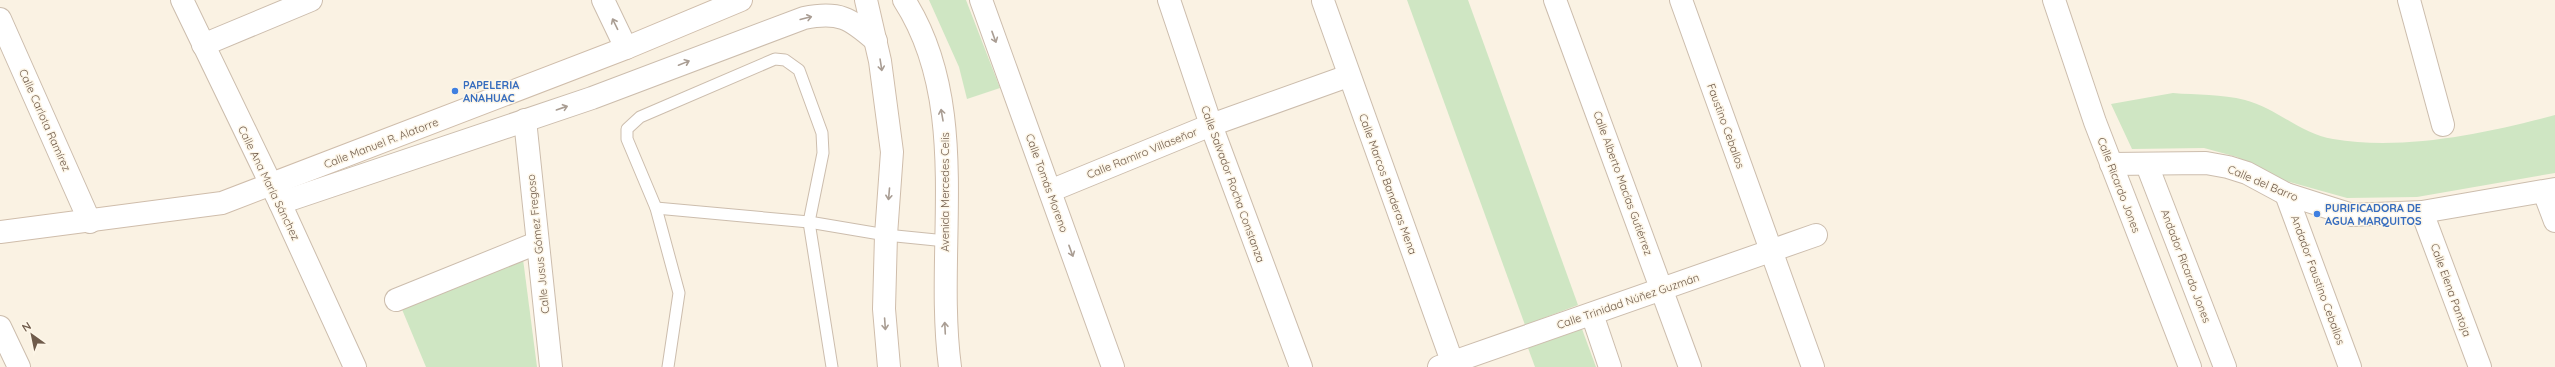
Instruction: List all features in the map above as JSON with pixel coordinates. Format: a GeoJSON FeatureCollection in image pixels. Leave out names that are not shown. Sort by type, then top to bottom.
{"type":"FeatureCollection","features":[{"type":"Feature","properties":{"kind":"street","name":"Calle Ana María Sánchez"},"geometry":{"type":"LineString","coordinates":[[182,0],[275,194],[355,367]]}},
{"type":"Feature","properties":{"kind":"street"},"geometry":{"type":"LineString","coordinates":[[203,45],[311,0]]}},
{"type":"Feature","properties":{"kind":"street"},"geometry":{"type":"LineString","coordinates":[[603,0],[626,48]]}},
{"type":"Feature","properties":{"kind":"street","name":"Calle Manuel R. Alatorre"},"geometry":{"type":"LineString","coordinates":[[2,234],[222,203],[275,194],[741,0]]}},
{"type":"Feature","properties":{"kind":"street"},"geometry":{"type":"LineString","coordinates":[[866,0],[876,41],[892,152],[886,235],[884,309],[889,367]]}},
{"type":"Feature","properties":{"kind":"street","name":"Avenida Mercedes Celis"},"geometry":{"type":"LineString","coordinates":[[904,0],[914,15],[931,54],[946,136],[945,314],[950,367]]}},
{"type":"Feature","properties":{"kind":"street","name":"Calle Tomás Moreno"},"geometry":{"type":"LineString","coordinates":[[981,0],[1113,367]]}},
{"type":"Feature","properties":{"kind":"street","name":"Calle Salvador Rocha Constanza"},"geometry":{"type":"LineString","coordinates":[[1169,0],[1211,125],[1301,367]]}},
{"type":"Feature","properties":{"kind":"street","name":"Calle Alberto Macías Gutiérrez"},"geometry":{"type":"LineString","coordinates":[[1555,0],[1690,367]]}},
{"type":"Feature","properties":{"kind":"street","name":"Faustino Ceballos"},"geometry":{"type":"LineString","coordinates":[[1680,0],[1813,367]]}},
{"type":"Feature","properties":{"kind":"street","name":"Calle Ricardo Jones"},"geometry":{"type":"LineString","coordinates":[[2054,0],[2111,164],[2190,367]]}},
{"type":"Feature","properties":{"kind":"street"},"geometry":{"type":"LineString","coordinates":[[2409,0],[2443,125]]}},
{"type":"Feature","properties":{"kind":"street","name":"Calle Marcos Banderas Mena"},"geometry":{"type":"LineString","coordinates":[[1323,1],[1449,366]]}},
{"type":"Feature","properties":{"kind":"street"},"geometry":{"type":"LineString","coordinates":[[275,194],[525,120],[661,72],[804,18],[821,14],[840,15],[854,22],[876,41]]}},
{"type":"Feature","properties":{"kind":"street","name":"Calle Carlota Ramírez"},"geometry":{"type":"LineString","coordinates":[[0,19],[90,222]]}},
{"type":"Feature","properties":{"kind":"street","name":"Calle Ramiro Villaseñor"},"geometry":{"type":"LineString","coordinates":[[1050,191],[1211,125],[1348,76]]}},
{"type":"Feature","properties":{"kind":"street","name":"Calle Jusus Gómez Fregoso"},"geometry":{"type":"LineString","coordinates":[[525,120],[551,367]]}},
{"type":"Feature","properties":{"kind":"street","name":"Calle del Barro"},"geometry":{"type":"LineString","coordinates":[[2111,164],[2147,165],[2206,163],[2228,167],[2247,173],[2286,194],[2352,215],[2422,212],[2549,190]]}},
{"type":"Feature","properties":{"kind":"street","name":"Andador Ricardo Jones"},"geometry":{"type":"LineString","coordinates":[[2147,165],[2225,367]]}},
{"type":"Feature","properties":{"kind":"street"},"geometry":{"type":"LineString","coordinates":[[2549,190],[2555,221]]}},
{"type":"Feature","properties":{"kind":"street","name":"Andador Faustino Ceballos"},"geometry":{"type":"LineString","coordinates":[[2286,194],[2350,367]]}},
{"type":"Feature","properties":{"kind":"street","name":"Calle Elena Pantoja"},"geometry":{"type":"LineString","coordinates":[[2422,212],[2480,367]]}},
{"type":"Feature","properties":{"kind":"street","name":"Calle Trinidad Núñez Guzmán"},"geometry":{"type":"LineString","coordinates":[[1449,366],[1816,235]]}},
{"type":"Feature","properties":{"kind":"street"},"geometry":{"type":"LineString","coordinates":[[396,300],[537,243]]}},
{"type":"Feature","properties":{"kind":"street"},"geometry":{"type":"LineString","coordinates":[[1592,314],[1610,367]]}},
{"type":"Feature","properties":{"kind":"street"},"geometry":{"type":"LineString","coordinates":[[0,326],[19,367]]}},
{"type":"Feature","properties":{"kind":"lane"},"geometry":{"type":"LineString","coordinates":[[668,367],[679,293],[656,208],[627,139],[628,129],[632,122],[763,63],[775,60],[785,60],[800,70],[822,134],[823,154],[809,222],[832,367]]}},
{"type":"Feature","properties":{"kind":"lane"},"geometry":{"type":"LineString","coordinates":[[656,208],[809,222],[886,235],[946,241]]}},
{"type":"Feature","properties":{"kind":"green space"},"geometry":{"type":"Polygon","coordinates":[[[929,0],[966,0],[1000,88],[967,99],[959,67],[929,0]]]}},
{"type":"Feature","properties":{"kind":"green space"},"geometry":{"type":"Polygon","coordinates":[[[1407,0],[1468,0],[1578,305],[1525,325],[1407,0]]]}},
{"type":"Feature","properties":{"kind":"green space"},"geometry":{"type":"Polygon","coordinates":[[[2173,93],[2218,96],[2245,100],[2267,109],[2310,132],[2333,139],[2360,142],[2388,143],[2417,141],[2474,134],[2555,115],[2555,173],[2417,197],[2347,198],[2282,180],[2237,157],[2204,148],[2132,149],[2111,104],[2173,93]]]}},
{"type":"Feature","properties":{"kind":"green space"},"geometry":{"type":"Polygon","coordinates":[[[523,259],[537,367],[426,367],[401,307],[523,259]]]}},
{"type":"Feature","properties":{"kind":"green space"},"geometry":{"type":"Polygon","coordinates":[[[1582,329],[1596,367],[1535,367],[1528,348],[1582,329]]]}},
{"type":"Feature","properties":{"kind":"place","name":"PAPELERIA ANAHUAC"},"geometry":{"type":"Point","coordinates":[455,91]}},
{"type":"Feature","properties":{"kind":"place","name":"PURIFICADORA DE AGUA MARQUITOS"},"geometry":{"type":"Point","coordinates":[2317,214]}}]}
